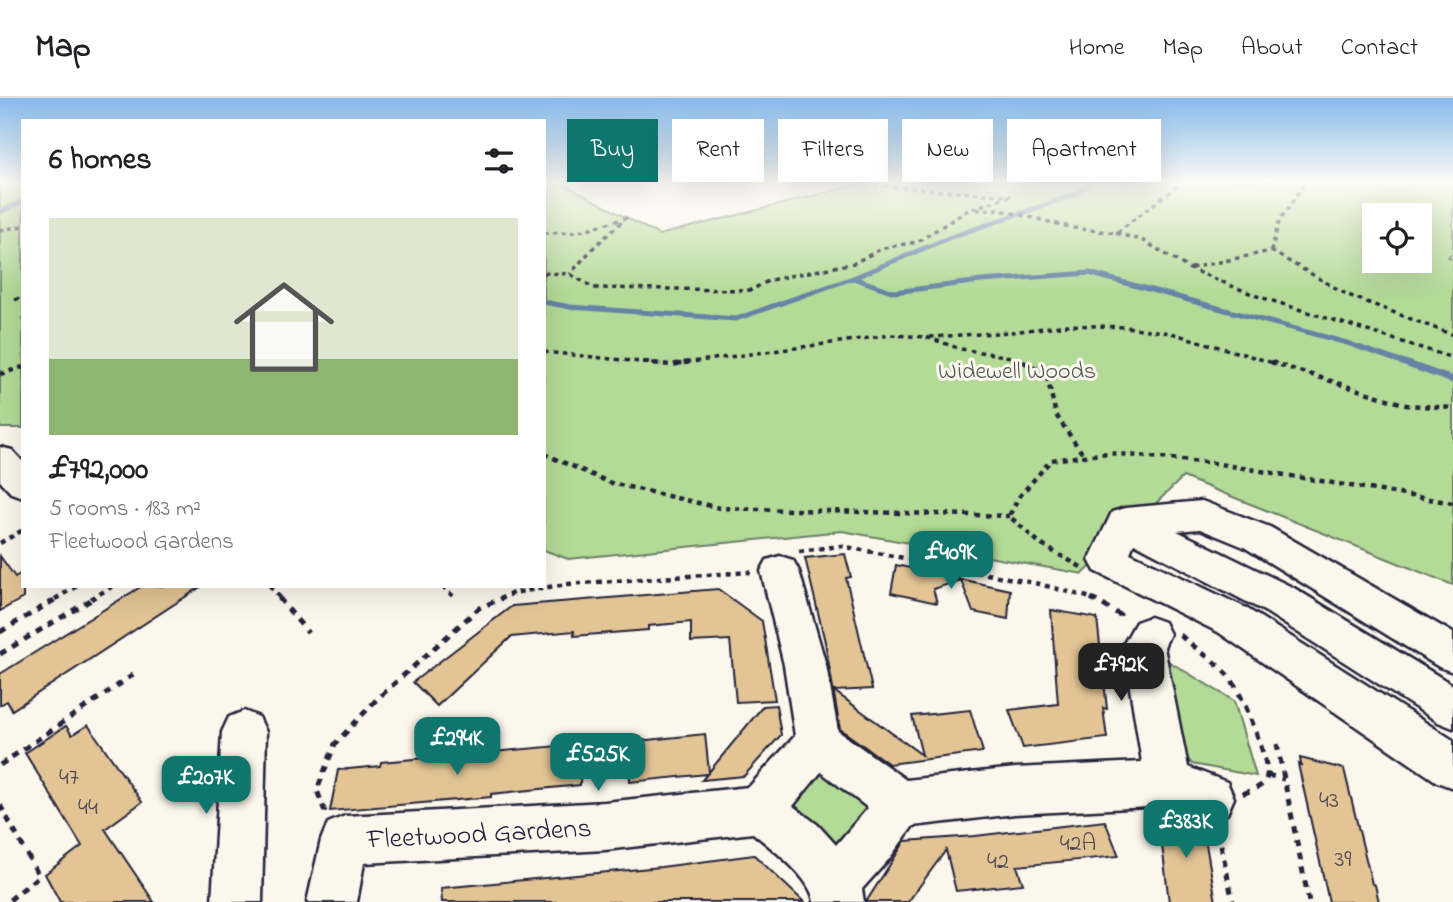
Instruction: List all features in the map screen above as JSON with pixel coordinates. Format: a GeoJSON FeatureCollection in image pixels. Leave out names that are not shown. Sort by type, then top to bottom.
{"type":"FeatureCollection","features":[{"type":"Feature","properties":{"kind":"street"},"geometry":{"type":"LineString","coordinates":[[0,459],[21,482]]}},
{"type":"Feature","properties":{"kind":"street"},"geometry":{"type":"LineString","coordinates":[[1125,522],[1202,515],[1266,542],[1453,654]]}},
{"type":"Feature","properties":{"kind":"street"},"geometry":{"type":"LineString","coordinates":[[1125,522],[1280,600],[1453,708]]}},
{"type":"Feature","properties":{"kind":"street"},"geometry":{"type":"LineString","coordinates":[[1125,522],[1108,560],[1232,620],[1452,763]]}},
{"type":"Feature","properties":{"kind":"street"},"geometry":{"type":"LineString","coordinates":[[1216,612],[1237,578],[1266,542]]}},
{"type":"Feature","properties":{"kind":"street"},"geometry":{"type":"LineString","coordinates":[[780,571],[805,665],[818,743],[900,804],[1015,791],[1168,783],[1211,798]]}},
{"type":"Feature","properties":{"kind":"street"},"geometry":{"type":"LineString","coordinates":[[1146,640],[1168,783]]}},
{"type":"Feature","properties":{"kind":"street"},"geometry":{"type":"LineString","coordinates":[[237,902],[244,732]]}},
{"type":"Feature","properties":{"kind":"street"},"geometry":{"type":"LineString","coordinates":[[818,743],[760,809],[801,842],[838,892],[900,804]]}},
{"type":"Feature","properties":{"kind":"street","name":"Fleetwood Gardens"},"geometry":{"type":"LineString","coordinates":[[332,902],[345,840],[606,825],[760,809]]}},
{"type":"Feature","properties":{"kind":"path"},"geometry":{"type":"LineString","coordinates":[[546,233],[576,232],[624,219]]}},
{"type":"Feature","properties":{"kind":"path"},"geometry":{"type":"LineString","coordinates":[[570,274],[593,248],[625,219]]}},
{"type":"Feature","properties":{"kind":"path"},"geometry":{"type":"LineString","coordinates":[[546,273],[570,274],[594,288],[751,290],[770,281],[854,263],[883,248],[917,242],[954,219]]}},
{"type":"Feature","properties":{"kind":"path"},"geometry":{"type":"LineString","coordinates":[[1030,219],[1116,233],[1144,241],[1190,269],[1256,296],[1453,358]]}},
{"type":"Feature","properties":{"kind":"path"},"geometry":{"type":"LineString","coordinates":[[1116,233],[1135,219]]}},
{"type":"Feature","properties":{"kind":"path"},"geometry":{"type":"LineString","coordinates":[[1271,251],[1281,219]]}},
{"type":"Feature","properties":{"kind":"path"},"geometry":{"type":"LineString","coordinates":[[1,229],[21,226]]}},
{"type":"Feature","properties":{"kind":"path"},"geometry":{"type":"LineString","coordinates":[[1190,269],[1271,251],[1348,295],[1453,335]]}},
{"type":"Feature","properties":{"kind":"path"},"geometry":{"type":"LineString","coordinates":[[15,300],[21,297]]}},
{"type":"Feature","properties":{"kind":"path"},"geometry":{"type":"LineString","coordinates":[[546,352],[670,365],[891,335],[926,337],[1013,332],[1067,325],[1126,327],[1171,333],[1332,380],[1406,405],[1453,408]]}},
{"type":"Feature","properties":{"kind":"path"},"geometry":{"type":"LineString","coordinates":[[926,337],[961,349],[1011,357],[1046,372],[1056,415],[1084,456]]}},
{"type":"Feature","properties":{"kind":"path"},"geometry":{"type":"LineString","coordinates":[[0,374],[21,368]]}},
{"type":"Feature","properties":{"kind":"path"},"geometry":{"type":"LineString","coordinates":[[546,455],[611,483],[720,508],[1009,516]]}},
{"type":"Feature","properties":{"kind":"path"},"geometry":{"type":"LineString","coordinates":[[0,543],[21,531]]}},
{"type":"Feature","properties":{"kind":"path"},"geometry":{"type":"LineString","coordinates":[[546,588],[713,573],[780,571],[798,551],[841,546],[1039,584],[1093,598],[1120,615],[1128,638],[1146,640]]}},
{"type":"Feature","properties":{"kind":"path"},"geometry":{"type":"LineString","coordinates":[[0,632],[75,588]]}},
{"type":"Feature","properties":{"kind":"path"},"geometry":{"type":"LineString","coordinates":[[0,654],[110,588]]}},
{"type":"Feature","properties":{"kind":"path"},"geometry":{"type":"LineString","coordinates":[[272,588],[308,633]]}},
{"type":"Feature","properties":{"kind":"path"},"geometry":{"type":"LineString","coordinates":[[444,588],[455,598]]}},
{"type":"Feature","properties":{"kind":"path"},"geometry":{"type":"LineString","coordinates":[[345,840],[332,832],[317,790],[335,744],[377,699],[479,608],[513,593],[543,588]]}},
{"type":"Feature","properties":{"kind":"path"},"geometry":{"type":"LineString","coordinates":[[0,765],[136,673]]}},
{"type":"Feature","properties":{"kind":"path"},"geometry":{"type":"LineString","coordinates":[[1233,902],[1211,798],[1249,793],[1262,785],[1267,775],[1259,741],[1238,689]]}},
{"type":"Feature","properties":{"kind":"path"},"geometry":{"type":"LineString","coordinates":[[1277,744],[1309,902]]}},
{"type":"Feature","properties":{"kind":"path"},"geometry":{"type":"LineString","coordinates":[[1267,775],[1284,779]]}},
{"type":"Feature","properties":{"kind":"path"},"geometry":{"type":"LineString","coordinates":[[0,805],[38,876],[6,902]]}},
{"type":"Feature","properties":{"kind":"green space"},"geometry":{"type":"Polygon","coordinates":[[[0,219],[21,219],[21,428],[0,428],[0,219]]]}},
{"type":"Feature","properties":{"kind":"green space","name":"Widewell Woods"},"geometry":{"type":"Polygon","coordinates":[[[546,219],[628,219],[659,235],[724,219],[1362,219],[1362,273],[1432,273],[1432,219],[1453,219],[1453,253],[1448,257],[1453,260],[1453,585],[1183,477],[1083,574],[842,531],[568,559],[546,551],[546,219]]]}},
{"type":"Feature","properties":{"kind":"green space"},"geometry":{"type":"Polygon","coordinates":[[[1168,661],[1234,701],[1256,776],[1192,764],[1182,751],[1168,661]]]}},
{"type":"Feature","properties":{"kind":"green space"},"geometry":{"type":"Polygon","coordinates":[[[815,761],[878,806],[846,855],[782,807],[815,761]]]}},
{"type":"Feature","properties":{"kind":"building"},"geometry":{"type":"Polygon","coordinates":[[[845,554],[851,577],[846,578],[872,689],[834,691],[922,755],[912,716],[970,710],[983,752],[889,764],[840,729],[825,642],[805,558],[845,554]]]}},
{"type":"Feature","properties":{"kind":"building"},"geometry":{"type":"Polygon","coordinates":[[[0,556],[15,577],[21,573],[23,598],[0,611],[0,556]]]}},
{"type":"Feature","properties":{"kind":"building"},"geometry":{"type":"Polygon","coordinates":[[[896,565],[1010,590],[1008,619],[973,612],[961,580],[933,589],[937,603],[891,593],[896,565]]]}},
{"type":"Feature","properties":{"kind":"building"},"geometry":{"type":"Polygon","coordinates":[[[139,588],[199,588],[12,710],[7,701],[0,705],[0,674],[139,588]]]}},
{"type":"Feature","properties":{"kind":"building"},"geometry":{"type":"Polygon","coordinates":[[[718,589],[762,621],[775,700],[736,702],[730,640],[691,642],[691,622],[648,626],[648,630],[574,636],[574,631],[511,637],[437,706],[413,682],[512,606],[718,589]]]}},
{"type":"Feature","properties":{"kind":"building"},"geometry":{"type":"Polygon","coordinates":[[[1051,610],[1097,618],[1107,709],[1103,708],[1107,738],[1023,748],[1009,710],[1058,704],[1051,610]]]}},
{"type":"Feature","properties":{"kind":"building"},"geometry":{"type":"Polygon","coordinates":[[[776,705],[781,735],[744,776],[702,780],[707,774],[630,782],[629,742],[705,734],[709,772],[763,706],[776,705]]]}},
{"type":"Feature","properties":{"kind":"building"},"geometry":{"type":"Polygon","coordinates":[[[88,725],[142,802],[105,829],[154,902],[60,902],[45,874],[82,846],[25,753],[66,726],[72,735],[88,725]]]}},
{"type":"Feature","properties":{"kind":"building"},"geometry":{"type":"Polygon","coordinates":[[[581,744],[580,785],[491,794],[491,797],[330,811],[338,770],[380,766],[381,762],[581,744]]]}},
{"type":"Feature","properties":{"kind":"building"},"geometry":{"type":"Polygon","coordinates":[[[1300,758],[1344,769],[1372,884],[1375,885],[1379,902],[1329,902],[1298,764],[1301,765],[1300,758]]]}},
{"type":"Feature","properties":{"kind":"building"},"geometry":{"type":"Polygon","coordinates":[[[1158,812],[1202,821],[1216,902],[1169,902],[1158,812]]]}},
{"type":"Feature","properties":{"kind":"building"},"geometry":{"type":"Polygon","coordinates":[[[1105,821],[1119,856],[1017,866],[1023,884],[956,891],[946,850],[908,902],[866,902],[905,841],[1105,821]]]}},
{"type":"Feature","properties":{"kind":"building"},"geometry":{"type":"Polygon","coordinates":[[[754,855],[804,902],[442,902],[441,888],[661,867],[754,855]]]}},
{"type":"Feature","properties":{"kind":"waterway"},"geometry":{"type":"LineString","coordinates":[[853,278],[951,237],[1005,219]]}},
{"type":"Feature","properties":{"kind":"waterway"},"geometry":{"type":"LineString","coordinates":[[853,278],[894,292],[981,281],[1089,273],[1347,343],[1407,364]]}},
{"type":"Feature","properties":{"kind":"waterway"},"geometry":{"type":"LineString","coordinates":[[546,302],[570,307],[736,319],[853,278]]}},
{"type":"Feature","properties":{"kind":"waterway"},"geometry":{"type":"LineString","coordinates":[[1402,362],[1453,380]]}}]}
